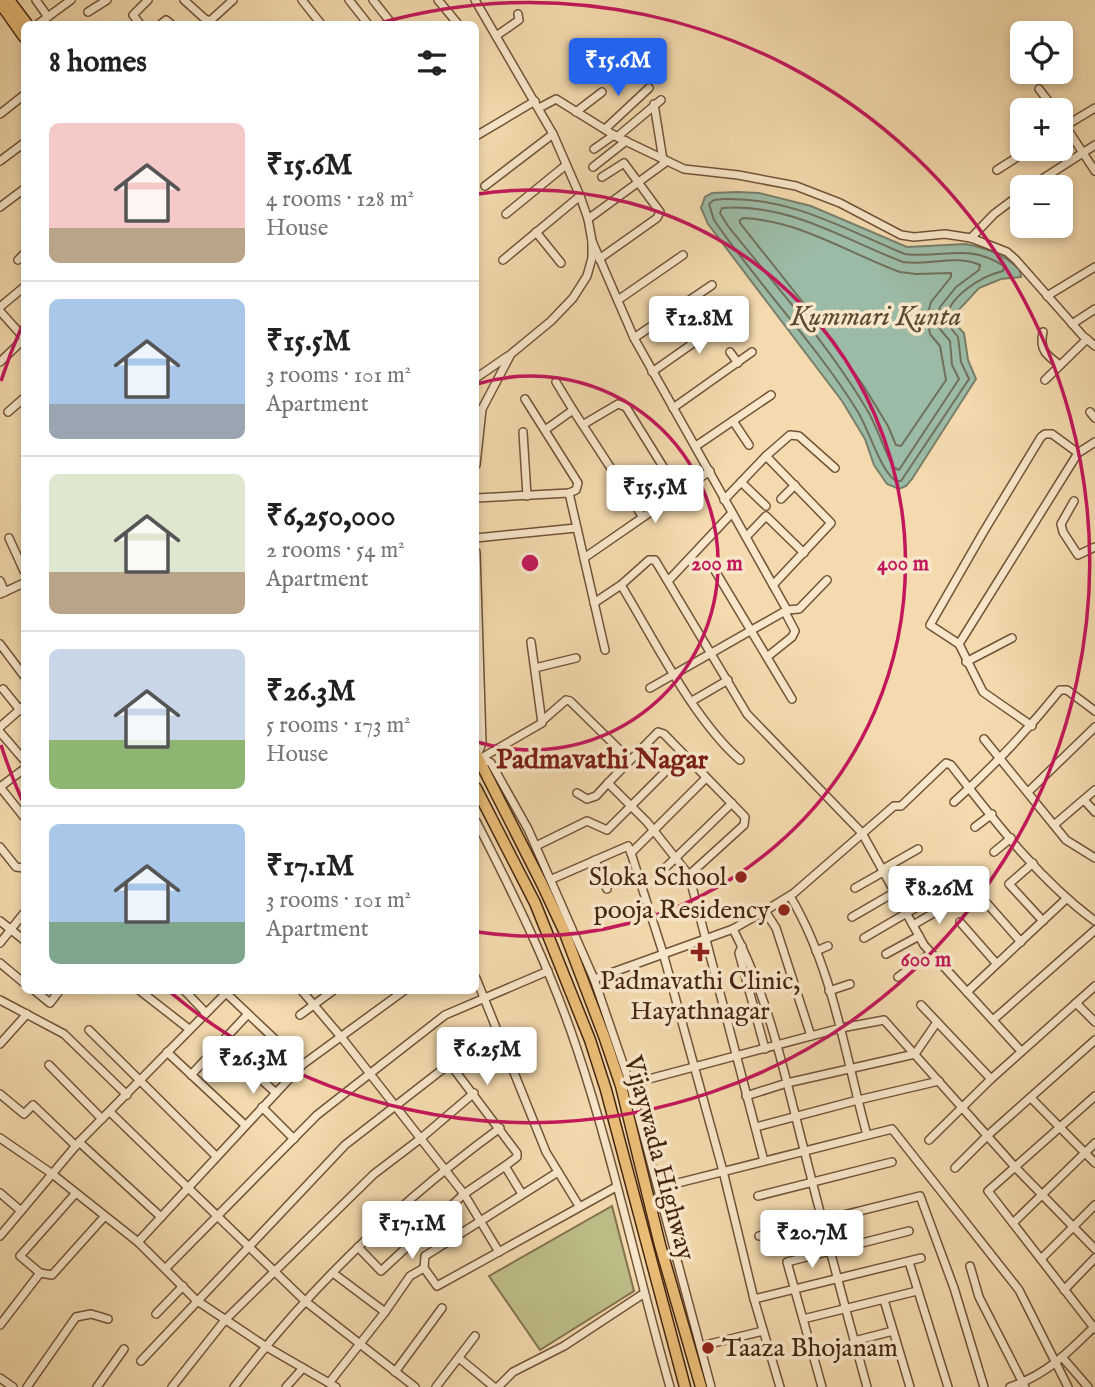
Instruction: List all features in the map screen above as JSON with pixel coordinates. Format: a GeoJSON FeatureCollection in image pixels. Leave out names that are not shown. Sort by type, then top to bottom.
{"type":"FeatureCollection","features":[{"type":"Feature","properties":{"kind":"highway"},"geometry":{"type":"LineString","coordinates":[[9,0],[25,21]]}},
{"type":"Feature","properties":{"kind":"highway"},"geometry":{"type":"LineString","coordinates":[[0,3],[21,33]]}},
{"type":"Feature","properties":{"kind":"highway","name":"Vijaywada Highway"},"geometry":{"type":"LineString","coordinates":[[479,756],[528,852],[564,931],[604,1036],[621,1086],[660,1245],[701,1387]]}},
{"type":"Feature","properties":{"kind":"highway","name":"Vijaywada Highway"},"geometry":{"type":"LineString","coordinates":[[479,794],[526,883],[590,1040],[685,1387]]}},
{"type":"Feature","properties":{"kind":"highway"},"geometry":{"type":"LineString","coordinates":[[617,1132],[631,1129]]}},
{"type":"Feature","properties":{"kind":"street"},"geometry":{"type":"LineString","coordinates":[[36,0],[48,17]]}},
{"type":"Feature","properties":{"kind":"street"},"geometry":{"type":"LineString","coordinates":[[42,21],[71,0]]}},
{"type":"Feature","properties":{"kind":"street"},"geometry":{"type":"LineString","coordinates":[[89,0],[91,10],[107,0]]}},
{"type":"Feature","properties":{"kind":"street"},"geometry":{"type":"LineString","coordinates":[[137,21],[133,15],[148,0]]}},
{"type":"Feature","properties":{"kind":"street"},"geometry":{"type":"LineString","coordinates":[[184,0],[212,21]]}},
{"type":"Feature","properties":{"kind":"street"},"geometry":{"type":"LineString","coordinates":[[217,21],[233,0]]}},
{"type":"Feature","properties":{"kind":"street"},"geometry":{"type":"LineString","coordinates":[[302,0],[319,21]]}},
{"type":"Feature","properties":{"kind":"street"},"geometry":{"type":"LineString","coordinates":[[349,0],[366,21]]}},
{"type":"Feature","properties":{"kind":"street"},"geometry":{"type":"LineString","coordinates":[[373,0],[390,21]]}},
{"type":"Feature","properties":{"kind":"street"},"geometry":{"type":"LineString","coordinates":[[438,0],[455,21]]}},
{"type":"Feature","properties":{"kind":"street"},"geometry":{"type":"LineString","coordinates":[[475,0],[554,134],[580,196],[598,259],[634,338],[773,585],[795,631],[792,637],[767,657]]}},
{"type":"Feature","properties":{"kind":"street"},"geometry":{"type":"LineString","coordinates":[[496,36],[519,20],[518,14]]}},
{"type":"Feature","properties":{"kind":"street"},"geometry":{"type":"LineString","coordinates":[[479,22],[484,19]]}},
{"type":"Feature","properties":{"kind":"street"},"geometry":{"type":"LineString","coordinates":[[605,130],[649,88]]}},
{"type":"Feature","properties":{"kind":"street"},"geometry":{"type":"LineString","coordinates":[[1040,89],[1046,98]]}},
{"type":"Feature","properties":{"kind":"street"},"geometry":{"type":"LineString","coordinates":[[576,112],[602,92]]}},
{"type":"Feature","properties":{"kind":"street"},"geometry":{"type":"LineString","coordinates":[[0,114],[21,97]]}},
{"type":"Feature","properties":{"kind":"street"},"geometry":{"type":"LineString","coordinates":[[479,134],[537,105],[556,99],[616,136],[665,161],[694,171],[738,175],[796,186],[840,203],[901,235],[914,237],[945,234],[971,238],[1007,252],[1095,346]]}},
{"type":"Feature","properties":{"kind":"street"},"geometry":{"type":"LineString","coordinates":[[594,149],[616,136],[658,102],[665,161]]}},
{"type":"Feature","properties":{"kind":"street"},"geometry":{"type":"LineString","coordinates":[[1073,119],[1095,108]]}},
{"type":"Feature","properties":{"kind":"street"},"geometry":{"type":"LineString","coordinates":[[485,186],[554,134]]}},
{"type":"Feature","properties":{"kind":"street"},"geometry":{"type":"LineString","coordinates":[[1073,139],[1095,171]]}},
{"type":"Feature","properties":{"kind":"street"},"geometry":{"type":"LineString","coordinates":[[593,167],[626,141]]}},
{"type":"Feature","properties":{"kind":"street"},"geometry":{"type":"LineString","coordinates":[[0,160],[21,145]]}},
{"type":"Feature","properties":{"kind":"street"},"geometry":{"type":"LineString","coordinates":[[1049,175],[1095,145]]}},
{"type":"Feature","properties":{"kind":"street"},"geometry":{"type":"LineString","coordinates":[[588,219],[665,161]]}},
{"type":"Feature","properties":{"kind":"street"},"geometry":{"type":"LineString","coordinates":[[997,170],[1011,161]]}},
{"type":"Feature","properties":{"kind":"street"},"geometry":{"type":"LineString","coordinates":[[598,259],[660,216],[659,209],[623,163],[602,177]]}},
{"type":"Feature","properties":{"kind":"street"},"geometry":{"type":"LineString","coordinates":[[506,214],[566,165]]}},
{"type":"Feature","properties":{"kind":"street"},"geometry":{"type":"LineString","coordinates":[[0,195],[3,205],[21,191]]}},
{"type":"Feature","properties":{"kind":"street"},"geometry":{"type":"LineString","coordinates":[[503,260],[580,196]]}},
{"type":"Feature","properties":{"kind":"street"},"geometry":{"type":"LineString","coordinates":[[971,238],[1010,202]]}},
{"type":"Feature","properties":{"kind":"street"},"geometry":{"type":"LineString","coordinates":[[536,232],[561,263]]}},
{"type":"Feature","properties":{"kind":"street"},"geometry":{"type":"LineString","coordinates":[[479,377],[536,335],[573,298],[587,276],[592,258],[592,241]]}},
{"type":"Feature","properties":{"kind":"street"},"geometry":{"type":"LineString","coordinates":[[618,300],[683,255]]}},
{"type":"Feature","properties":{"kind":"street"},"geometry":{"type":"LineString","coordinates":[[1047,296],[1095,267]]}},
{"type":"Feature","properties":{"kind":"street"},"geometry":{"type":"LineString","coordinates":[[634,338],[712,285]]}},
{"type":"Feature","properties":{"kind":"street"},"geometry":{"type":"LineString","coordinates":[[21,290],[0,309],[21,335]]}},
{"type":"Feature","properties":{"kind":"street"},"geometry":{"type":"LineString","coordinates":[[1073,324],[1095,309]]}},
{"type":"Feature","properties":{"kind":"street"},"geometry":{"type":"LineString","coordinates":[[652,372],[729,318]]}},
{"type":"Feature","properties":{"kind":"street"},"geometry":{"type":"LineString","coordinates":[[1043,332],[1043,352],[1060,365]]}},
{"type":"Feature","properties":{"kind":"street"},"geometry":{"type":"LineString","coordinates":[[1045,380],[1087,339]]}},
{"type":"Feature","properties":{"kind":"street"},"geometry":{"type":"LineString","coordinates":[[0,362],[21,342]]}},
{"type":"Feature","properties":{"kind":"street"},"geometry":{"type":"LineString","coordinates":[[730,352],[738,363]]}},
{"type":"Feature","properties":{"kind":"street"},"geometry":{"type":"LineString","coordinates":[[673,408],[752,352]]}},
{"type":"Feature","properties":{"kind":"street"},"geometry":{"type":"LineString","coordinates":[[479,428],[482,409],[511,354]]}},
{"type":"Feature","properties":{"kind":"street"},"geometry":{"type":"LineString","coordinates":[[556,382],[642,516]]}},
{"type":"Feature","properties":{"kind":"street"},"geometry":{"type":"LineString","coordinates":[[696,446],[771,395]]}},
{"type":"Feature","properties":{"kind":"street"},"geometry":{"type":"LineString","coordinates":[[479,498],[569,493],[576,490],[578,483],[526,399]]}},
{"type":"Feature","properties":{"kind":"street"},"geometry":{"type":"LineString","coordinates":[[8,412],[21,401]]}},
{"type":"Feature","properties":{"kind":"street"},"geometry":{"type":"LineString","coordinates":[[584,424],[618,404],[626,407],[680,494]]}},
{"type":"Feature","properties":{"kind":"street"},"geometry":{"type":"LineString","coordinates":[[545,430],[573,410]]}},
{"type":"Feature","properties":{"kind":"street"},"geometry":{"type":"LineString","coordinates":[[733,421],[749,445]]}},
{"type":"Feature","properties":{"kind":"street"},"geometry":{"type":"LineString","coordinates":[[523,432],[527,496]]}},
{"type":"Feature","properties":{"kind":"street"},"geometry":{"type":"LineString","coordinates":[[1032,726],[990,699],[966,663],[959,644],[930,625],[1041,437],[1052,433],[1078,453]]}},
{"type":"Feature","properties":{"kind":"street"},"geometry":{"type":"LineString","coordinates":[[724,500],[766,456],[790,436],[799,436],[835,468]]}},
{"type":"Feature","properties":{"kind":"street"},"geometry":{"type":"LineString","coordinates":[[959,644],[1078,453],[1095,442]]}},
{"type":"Feature","properties":{"kind":"street"},"geometry":{"type":"LineString","coordinates":[[766,456],[831,521],[773,585]]}},
{"type":"Feature","properties":{"kind":"street"},"geometry":{"type":"LineString","coordinates":[[584,558],[710,471]]}},
{"type":"Feature","properties":{"kind":"street"},"geometry":{"type":"LineString","coordinates":[[741,482],[766,506]]}},
{"type":"Feature","properties":{"kind":"street"},"geometry":{"type":"LineString","coordinates":[[781,499],[795,485]]}},
{"type":"Feature","properties":{"kind":"street"},"geometry":{"type":"LineString","coordinates":[[569,493],[605,650]]}},
{"type":"Feature","properties":{"kind":"street"},"geometry":{"type":"LineString","coordinates":[[1074,501],[1061,524],[1063,532],[1078,555],[1095,547]]}},
{"type":"Feature","properties":{"kind":"street"},"geometry":{"type":"LineString","coordinates":[[669,580],[732,513]]}},
{"type":"Feature","properties":{"kind":"street"},"geometry":{"type":"LineString","coordinates":[[746,537],[766,516],[804,552]]}},
{"type":"Feature","properties":{"kind":"street"},"geometry":{"type":"LineString","coordinates":[[479,538],[576,528]]}},
{"type":"Feature","properties":{"kind":"street"},"geometry":{"type":"LineString","coordinates":[[9,538],[21,564]]}},
{"type":"Feature","properties":{"kind":"street"},"geometry":{"type":"LineString","coordinates":[[594,603],[653,559],[669,580],[747,714],[862,833],[931,953],[1021,1051]]}},
{"type":"Feature","properties":{"kind":"street"},"geometry":{"type":"LineString","coordinates":[[711,564],[792,699]]}},
{"type":"Feature","properties":{"kind":"street"},"geometry":{"type":"LineString","coordinates":[[650,688],[786,611],[799,609],[827,580]]}},
{"type":"Feature","properties":{"kind":"street"},"geometry":{"type":"LineString","coordinates":[[0,581],[2,593],[21,584]]}},
{"type":"Feature","properties":{"kind":"street"},"geometry":{"type":"LineString","coordinates":[[621,585],[692,701],[721,741],[740,760]]}},
{"type":"Feature","properties":{"kind":"street"},"geometry":{"type":"LineString","coordinates":[[966,663],[1012,638]]}},
{"type":"Feature","properties":{"kind":"street"},"geometry":{"type":"LineString","coordinates":[[531,642],[542,721]]}},
{"type":"Feature","properties":{"kind":"street"},"geometry":{"type":"LineString","coordinates":[[0,644],[21,668]]}},
{"type":"Feature","properties":{"kind":"street"},"geometry":{"type":"LineString","coordinates":[[535,668],[576,658]]}},
{"type":"Feature","properties":{"kind":"street"},"geometry":{"type":"LineString","coordinates":[[692,701],[728,680]]}},
{"type":"Feature","properties":{"kind":"street"},"geometry":{"type":"LineString","coordinates":[[3,689],[21,707]]}},
{"type":"Feature","properties":{"kind":"street"},"geometry":{"type":"LineString","coordinates":[[954,802],[1001,760],[1060,690],[1063,689],[1095,710]]}},
{"type":"Feature","properties":{"kind":"street"},"geometry":{"type":"LineString","coordinates":[[479,756],[542,723],[566,700],[630,760]]}},
{"type":"Feature","properties":{"kind":"street"},"geometry":{"type":"LineString","coordinates":[[21,709],[0,730],[21,756]]}},
{"type":"Feature","properties":{"kind":"street"},"geometry":{"type":"LineString","coordinates":[[479,721],[482,743],[479,756]]}},
{"type":"Feature","properties":{"kind":"street"},"geometry":{"type":"LineString","coordinates":[[1028,792],[1095,727]]}},
{"type":"Feature","properties":{"kind":"street"},"geometry":{"type":"LineString","coordinates":[[577,793],[587,799],[593,798],[658,732],[664,734],[745,817],[744,825],[690,875]]}},
{"type":"Feature","properties":{"kind":"street"},"geometry":{"type":"LineString","coordinates":[[984,739],[1066,840],[1095,858]]}},
{"type":"Feature","properties":{"kind":"street"},"geometry":{"type":"LineString","coordinates":[[536,846],[587,821],[607,830],[683,754]]}},
{"type":"Feature","properties":{"kind":"street"},"geometry":{"type":"LineString","coordinates":[[479,756],[491,763],[536,846],[594,979],[631,1084],[711,1387]]}},
{"type":"Feature","properties":{"kind":"street"},"geometry":{"type":"LineString","coordinates":[[594,979],[733,929],[790,896],[894,806],[901,806],[946,763],[951,765],[1066,899],[1095,921]]}},
{"type":"Feature","properties":{"kind":"street"},"geometry":{"type":"LineString","coordinates":[[21,770],[0,787],[21,813]]}},
{"type":"Feature","properties":{"kind":"street"},"geometry":{"type":"LineString","coordinates":[[631,853],[706,778]]}},
{"type":"Feature","properties":{"kind":"street"},"geometry":{"type":"LineString","coordinates":[[608,783],[654,831],[690,875],[764,1161]]}},
{"type":"Feature","properties":{"kind":"street"},"geometry":{"type":"LineString","coordinates":[[1054,825],[1095,790]]}},
{"type":"Feature","properties":{"kind":"street"},"geometry":{"type":"LineString","coordinates":[[1084,800],[1095,812]]}},
{"type":"Feature","properties":{"kind":"street"},"geometry":{"type":"LineString","coordinates":[[661,872],[732,803]]}},
{"type":"Feature","properties":{"kind":"street"},"geometry":{"type":"LineString","coordinates":[[975,827],[992,814]]}},
{"type":"Feature","properties":{"kind":"street"},"geometry":{"type":"LineString","coordinates":[[479,827],[548,971],[577,1048],[670,1387]]}},
{"type":"Feature","properties":{"kind":"street"},"geometry":{"type":"LineString","coordinates":[[994,852],[1011,838]]}},
{"type":"Feature","properties":{"kind":"street"},"geometry":{"type":"LineString","coordinates":[[552,879],[628,846],[663,953],[695,1066],[754,1299],[780,1387]]}},
{"type":"Feature","properties":{"kind":"street"},"geometry":{"type":"LineString","coordinates":[[0,847],[16,867],[21,867]]}},
{"type":"Feature","properties":{"kind":"street"},"geometry":{"type":"LineString","coordinates":[[855,888],[918,849]]}},
{"type":"Feature","properties":{"kind":"street"},"geometry":{"type":"LineString","coordinates":[[595,860],[607,889]]}},
{"type":"Feature","properties":{"kind":"street"},"geometry":{"type":"LineString","coordinates":[[1033,863],[1009,884],[1043,921]]}},
{"type":"Feature","properties":{"kind":"street"},"geometry":{"type":"LineString","coordinates":[[852,917],[928,873]]}},
{"type":"Feature","properties":{"kind":"street"},"geometry":{"type":"LineString","coordinates":[[864,938],[942,892]]}},
{"type":"Feature","properties":{"kind":"street"},"geometry":{"type":"LineString","coordinates":[[790,896],[804,919],[841,1028],[867,1135]]}},
{"type":"Feature","properties":{"kind":"street"},"geometry":{"type":"LineString","coordinates":[[967,992],[1066,899]]}},
{"type":"Feature","properties":{"kind":"street"},"geometry":{"type":"LineString","coordinates":[[984,900],[1021,942]]}},
{"type":"Feature","properties":{"kind":"street"},"geometry":{"type":"LineString","coordinates":[[913,925],[951,903]]}},
{"type":"Feature","properties":{"kind":"street"},"geometry":{"type":"LineString","coordinates":[[765,911],[776,928],[811,1036]]}},
{"type":"Feature","properties":{"kind":"street"},"geometry":{"type":"LineString","coordinates":[[0,943],[21,917]]}},
{"type":"Feature","properties":{"kind":"street"},"geometry":{"type":"LineString","coordinates":[[0,921],[21,938]]}},
{"type":"Feature","properties":{"kind":"street"},"geometry":{"type":"LineString","coordinates":[[960,922],[996,963]]}},
{"type":"Feature","properties":{"kind":"street"},"geometry":{"type":"LineString","coordinates":[[733,929],[742,946],[778,1045],[829,1251],[867,1387]]}},
{"type":"Feature","properties":{"kind":"street"},"geometry":{"type":"LineString","coordinates":[[993,1020],[1095,930]]}},
{"type":"Feature","properties":{"kind":"street"},"geometry":{"type":"LineString","coordinates":[[886,954],[919,936]]}},
{"type":"Feature","properties":{"kind":"street"},"geometry":{"type":"LineString","coordinates":[[742,946],[739,953],[765,1049]]}},
{"type":"Feature","properties":{"kind":"street"},"geometry":{"type":"LineString","coordinates":[[816,951],[828,946]]}},
{"type":"Feature","properties":{"kind":"street"},"geometry":{"type":"LineString","coordinates":[[898,977],[931,953]]}},
{"type":"Feature","properties":{"kind":"street"},"geometry":{"type":"LineString","coordinates":[[0,963],[21,980]]}},
{"type":"Feature","properties":{"kind":"street"},"geometry":{"type":"LineString","coordinates":[[166,1268],[317,1115],[445,1015],[548,971]]}},
{"type":"Feature","properties":{"kind":"street"},"geometry":{"type":"LineString","coordinates":[[829,991],[850,984]]}},
{"type":"Feature","properties":{"kind":"street"},"geometry":{"type":"LineString","coordinates":[[479,986],[545,1152],[579,1206]]}},
{"type":"Feature","properties":{"kind":"street"},"geometry":{"type":"LineString","coordinates":[[929,1140],[1021,1051],[1095,986]]}},
{"type":"Feature","properties":{"kind":"street"},"geometry":{"type":"LineString","coordinates":[[39,994],[50,1003],[57,994]]}},
{"type":"Feature","properties":{"kind":"street"},"geometry":{"type":"LineString","coordinates":[[144,994],[189,1029]]}},
{"type":"Feature","properties":{"kind":"street"},"geometry":{"type":"LineString","coordinates":[[188,994],[206,1013]]}},
{"type":"Feature","properties":{"kind":"street"},"geometry":{"type":"LineString","coordinates":[[0,1236],[77,1144],[225,994]]}},
{"type":"Feature","properties":{"kind":"street"},"geometry":{"type":"LineString","coordinates":[[229,994],[247,1015],[302,1065]]}},
{"type":"Feature","properties":{"kind":"street"},"geometry":{"type":"LineString","coordinates":[[304,994],[464,1194],[499,1252]]}},
{"type":"Feature","properties":{"kind":"street"},"geometry":{"type":"LineString","coordinates":[[300,1015],[329,994]]}},
{"type":"Feature","properties":{"kind":"street"},"geometry":{"type":"LineString","coordinates":[[138,1242],[302,1065],[400,994]]}},
{"type":"Feature","properties":{"kind":"street"},"geometry":{"type":"LineString","coordinates":[[0,1000],[64,1034],[127,1095]]}},
{"type":"Feature","properties":{"kind":"street"},"geometry":{"type":"LineString","coordinates":[[1076,1003],[1095,1022]]}},
{"type":"Feature","properties":{"kind":"street"},"geometry":{"type":"LineString","coordinates":[[921,1005],[991,1079]]}},
{"type":"Feature","properties":{"kind":"street"},"geometry":{"type":"LineString","coordinates":[[0,1044],[27,1014]]}},
{"type":"Feature","properties":{"kind":"street"},"geometry":{"type":"LineString","coordinates":[[191,1075],[247,1015]]}},
{"type":"Feature","properties":{"kind":"street"},"geometry":{"type":"LineString","coordinates":[[631,1084],[841,1028],[884,1020],[1015,1167],[1095,1249]]}},
{"type":"Feature","properties":{"kind":"street"},"geometry":{"type":"LineString","coordinates":[[746,1096],[787,1083],[915,1054],[937,1022]]}},
{"type":"Feature","properties":{"kind":"street"},"geometry":{"type":"LineString","coordinates":[[89,1030],[216,1156]]}},
{"type":"Feature","properties":{"kind":"street"},"geometry":{"type":"LineString","coordinates":[[141,1361],[345,1145],[470,1048],[500,1035]]}},
{"type":"Feature","properties":{"kind":"street"},"geometry":{"type":"LineString","coordinates":[[955,1168],[1095,1040]]}},
{"type":"Feature","properties":{"kind":"street"},"geometry":{"type":"LineString","coordinates":[[221,1043],[276,1093]]}},
{"type":"Feature","properties":{"kind":"street"},"geometry":{"type":"LineString","coordinates":[[167,1052],[245,1125]]}},
{"type":"Feature","properties":{"kind":"street"},"geometry":{"type":"LineString","coordinates":[[358,1247],[382,1271],[464,1194],[518,1155],[450,1064]]}},
{"type":"Feature","properties":{"kind":"street"},"geometry":{"type":"LineString","coordinates":[[49,1065],[102,1119]]}},
{"type":"Feature","properties":{"kind":"street"},"geometry":{"type":"LineString","coordinates":[[756,1127],[939,1081]]}},
{"type":"Feature","properties":{"kind":"street"},"geometry":{"type":"LineString","coordinates":[[172,1387],[225,1320],[374,1174],[421,1139],[474,1093]]}},
{"type":"Feature","properties":{"kind":"street"},"geometry":{"type":"LineString","coordinates":[[0,1094],[24,1114],[33,1105],[160,1217]]}},
{"type":"Feature","properties":{"kind":"street"},"geometry":{"type":"LineString","coordinates":[[1010,1387],[1024,1385],[1055,1365],[1094,1327],[988,1191],[1095,1096]]}},
{"type":"Feature","properties":{"kind":"street"},"geometry":{"type":"LineString","coordinates":[[1031,1098],[1095,1163]]}},
{"type":"Feature","properties":{"kind":"street"},"geometry":{"type":"LineString","coordinates":[[262,1107],[294,1139]]}},
{"type":"Feature","properties":{"kind":"street"},"geometry":{"type":"LineString","coordinates":[[110,1112],[305,1301],[415,1387]]}},
{"type":"Feature","properties":{"kind":"street"},"geometry":{"type":"LineString","coordinates":[[234,1387],[265,1346],[358,1247],[444,1169],[500,1128]]}},
{"type":"Feature","properties":{"kind":"street"},"geometry":{"type":"LineString","coordinates":[[658,1188],[892,1129],[1019,1290],[1068,1387]]}},
{"type":"Feature","properties":{"kind":"street"},"geometry":{"type":"LineString","coordinates":[[0,1150],[3,1140],[51,1173],[138,1242],[196,1300],[265,1346],[333,1385],[410,1276],[424,1268]]}},
{"type":"Feature","properties":{"kind":"street"},"geometry":{"type":"LineString","coordinates":[[1013,1223],[1095,1143]]}},
{"type":"Feature","properties":{"kind":"street"},"geometry":{"type":"LineString","coordinates":[[758,1196],[892,1162]]}},
{"type":"Feature","properties":{"kind":"street"},"geometry":{"type":"LineString","coordinates":[[505,1166],[522,1194]]}},
{"type":"Feature","properties":{"kind":"street"},"geometry":{"type":"LineString","coordinates":[[558,1172],[425,1255],[424,1268],[437,1286],[616,1187]]}},
{"type":"Feature","properties":{"kind":"street"},"geometry":{"type":"LineString","coordinates":[[0,1193],[21,1211]]}},
{"type":"Feature","properties":{"kind":"street"},"geometry":{"type":"LineString","coordinates":[[75,1194],[20,1256],[40,1273],[52,1275],[104,1217]]}},
{"type":"Feature","properties":{"kind":"street"},"geometry":{"type":"LineString","coordinates":[[759,1236],[920,1196],[954,1288],[984,1387]]}},
{"type":"Feature","properties":{"kind":"street"},"geometry":{"type":"LineString","coordinates":[[1041,1259],[1095,1205]]}},
{"type":"Feature","properties":{"kind":"street"},"geometry":{"type":"LineString","coordinates":[[822,1387],[787,1262],[909,1231]]}},
{"type":"Feature","properties":{"kind":"street"},"geometry":{"type":"LineString","coordinates":[[754,1299],[922,1258]]}},
{"type":"Feature","properties":{"kind":"street"},"geometry":{"type":"LineString","coordinates":[[1065,1290],[1095,1258]]}},
{"type":"Feature","properties":{"kind":"street"},"geometry":{"type":"LineString","coordinates":[[909,1262],[948,1387]]}},
{"type":"Feature","properties":{"kind":"street"},"geometry":{"type":"LineString","coordinates":[[970,1266],[979,1297],[1024,1385]]}},
{"type":"Feature","properties":{"kind":"street"},"geometry":{"type":"LineString","coordinates":[[0,1325],[40,1273]]}},
{"type":"Feature","properties":{"kind":"street"},"geometry":{"type":"LineString","coordinates":[[333,1273],[385,1312]]}},
{"type":"Feature","properties":{"kind":"street"},"geometry":{"type":"LineString","coordinates":[[156,1314],[183,1286]]}},
{"type":"Feature","properties":{"kind":"street"},"geometry":{"type":"LineString","coordinates":[[803,1319],[917,1291]]}},
{"type":"Feature","properties":{"kind":"street"},"geometry":{"type":"LineString","coordinates":[[458,1358],[496,1387],[513,1372],[564,1346],[643,1294]]}},
{"type":"Feature","properties":{"kind":"street"},"geometry":{"type":"LineString","coordinates":[[884,1300],[910,1387]]}},
{"type":"Feature","properties":{"kind":"street"},"geometry":{"type":"LineString","coordinates":[[394,1373],[442,1308]]}},
{"type":"Feature","properties":{"kind":"street"},"geometry":{"type":"LineString","coordinates":[[27,1387],[76,1317],[91,1314],[108,1319]]}},
{"type":"Feature","properties":{"kind":"street"},"geometry":{"type":"LineString","coordinates":[[701,1346],[763,1331]]}},
{"type":"Feature","properties":{"kind":"street"},"geometry":{"type":"LineString","coordinates":[[854,1341],[893,1331]]}},
{"type":"Feature","properties":{"kind":"street"},"geometry":{"type":"LineString","coordinates":[[436,1387],[475,1336]]}},
{"type":"Feature","properties":{"kind":"street"},"geometry":{"type":"LineString","coordinates":[[97,1387],[124,1349]]}},
{"type":"Feature","properties":{"kind":"street"},"geometry":{"type":"LineString","coordinates":[[1062,1357],[1088,1387]]}},
{"type":"Feature","properties":{"kind":"street"},"geometry":{"type":"LineString","coordinates":[[286,1387],[303,1368]]}},
{"type":"Feature","properties":{"kind":"street"},"geometry":{"type":"LineString","coordinates":[[0,1378],[13,1387]]}},
{"type":"Feature","properties":{"kind":"green space"},"geometry":{"type":"Polygon","coordinates":[[[612,1206],[634,1291],[540,1350],[489,1276],[612,1206]]]}},
{"type":"Feature","properties":{"kind":"water","name":"Kummari Kunta"},"geometry":{"type":"Polygon","coordinates":[[[712,193],[759,193],[811,206],[907,247],[966,244],[981,248],[1002,256],[1020,270],[1021,277],[1001,279],[979,288],[953,316],[954,323],[964,333],[968,360],[976,379],[906,486],[899,489],[887,484],[874,465],[865,439],[842,401],[708,224],[701,208],[705,197],[712,193]]]}},
{"type":"Feature","properties":{"kind":"place","name":"Sloka School"},"geometry":{"type":"Point","coordinates":[741,877]}},
{"type":"Feature","properties":{"kind":"place","name":"pooja Residency"},"geometry":{"type":"Point","coordinates":[784,910]}},
{"type":"Feature","properties":{"kind":"place","name":"Padmavathi Clinic, Hayathnagar"},"geometry":{"type":"Point","coordinates":[700,952]}},
{"type":"Feature","properties":{"kind":"place","name":"Taaza Bhojanam"},"geometry":{"type":"Point","coordinates":[708,1348]}},
{"type":"Feature","properties":{"kind":"district","name":"Padmavathi Nagar"},"geometry":{"type":"Point","coordinates":[602,760]}}]}
